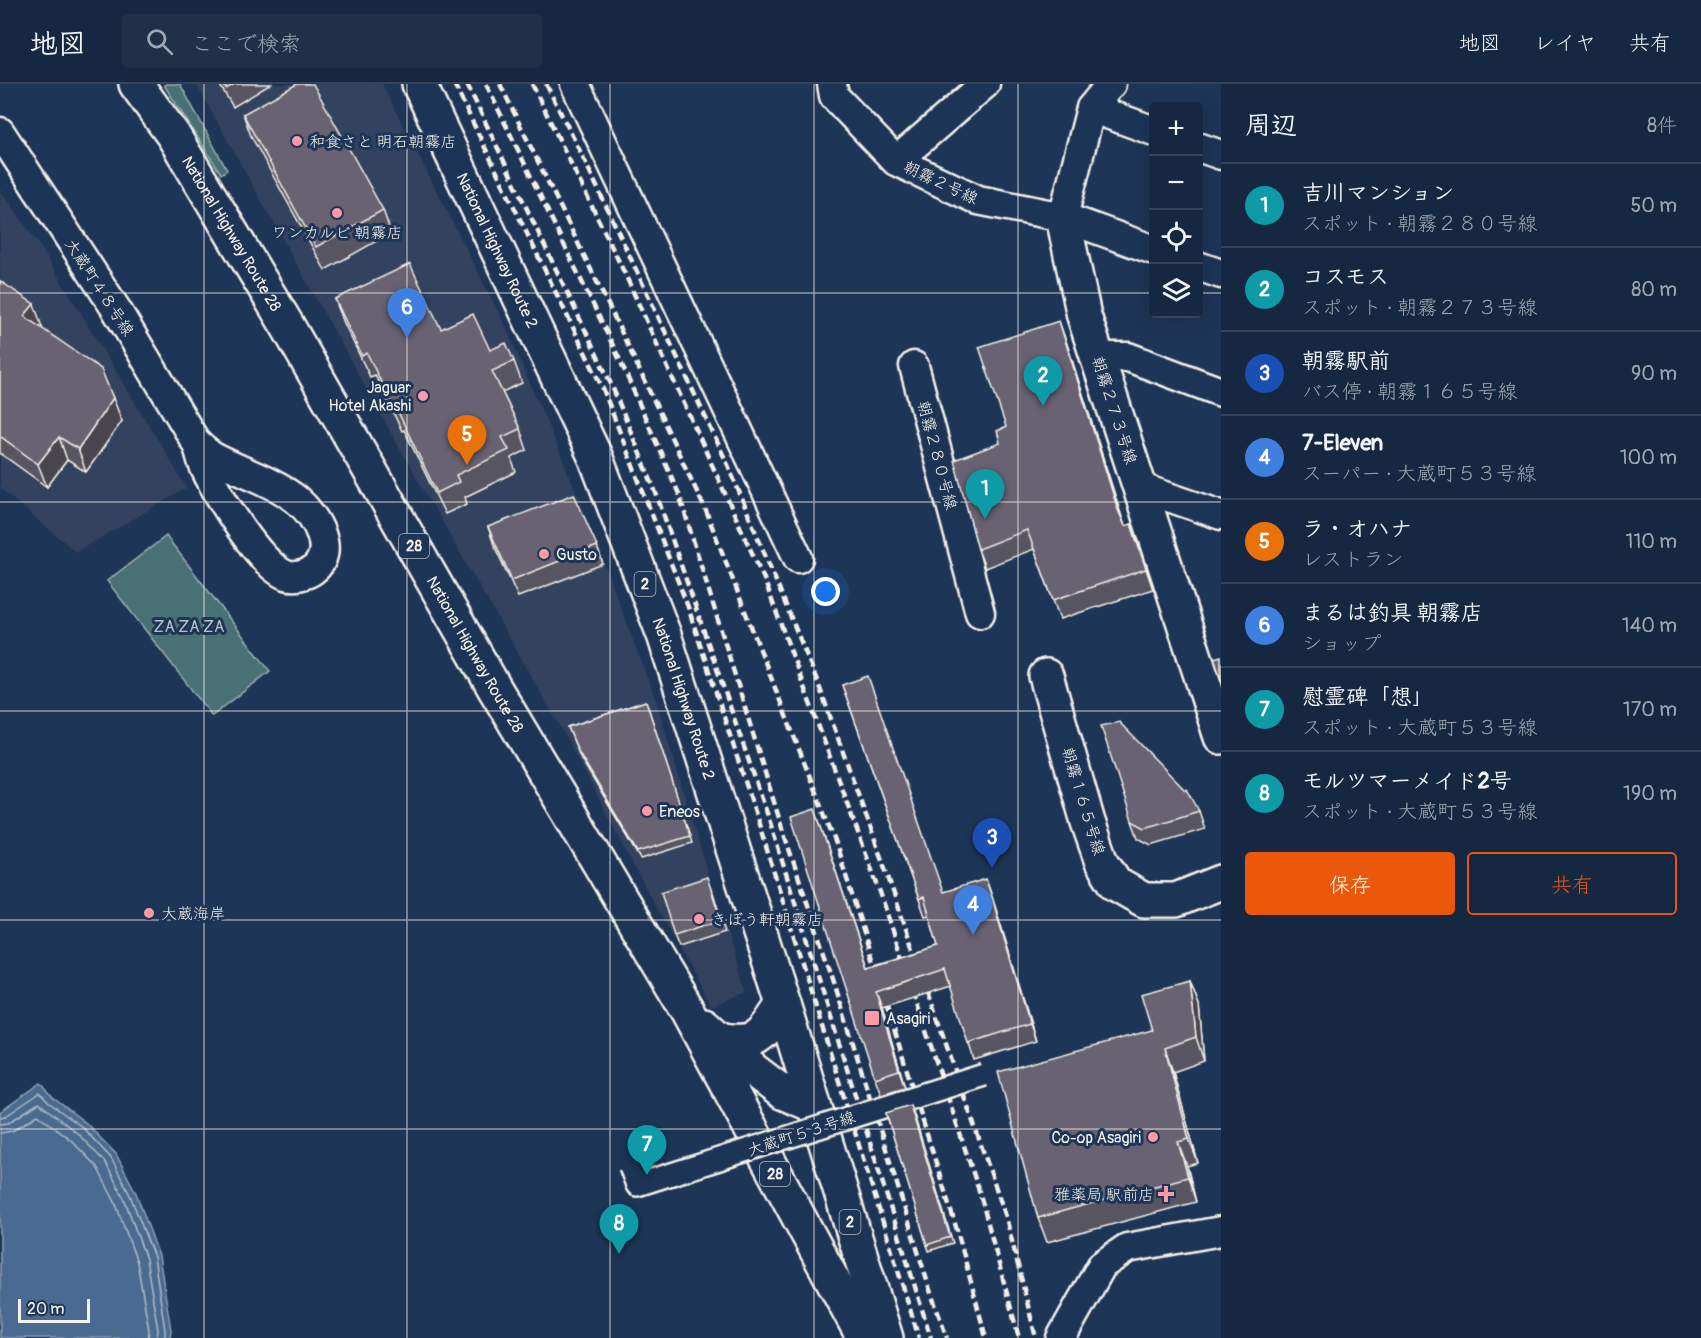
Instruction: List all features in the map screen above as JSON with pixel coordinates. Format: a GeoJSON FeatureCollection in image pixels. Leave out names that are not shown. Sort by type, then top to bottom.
{"type":"FeatureCollection","features":[{"type":"Feature","properties":{"kind":"main road","name":"National Highway Route 28"},"geometry":{"type":"LineString","coordinates":[[136,84],[173,135],[287,325],[495,689],[687,1010],[864,1338]]}},
{"type":"Feature","properties":{"kind":"main road","name":"National Highway Route 2"},"geometry":{"type":"LineString","coordinates":[[418,84],[595,456],[664,635],[783,1004],[886,1338]]}},
{"type":"Feature","properties":{"kind":"main road","name":"朝霧２７３号線"},"geometry":{"type":"LineString","coordinates":[[1063,217],[1084,316],[1221,737]]}},
{"type":"Feature","properties":{"kind":"main road","name":"朝霧１６５号線"},"geometry":{"type":"LineString","coordinates":[[1046,676],[1088,822],[1102,862],[1116,884],[1144,900],[1176,900],[1221,882]]}},
{"type":"Feature","properties":{"kind":"main road"},"geometry":{"type":"LineString","coordinates":[[719,1039],[738,1043],[755,1039],[770,1025],[783,1004]]}},
{"type":"Feature","properties":{"kind":"main road","name":"National Highway Route 28"},"geometry":{"type":"LineString","coordinates":[[687,1010],[752,1069],[782,1092],[813,1106]]}},
{"type":"Feature","properties":{"kind":"street"},"geometry":{"type":"LineString","coordinates":[[575,84],[798,558]]}},
{"type":"Feature","properties":{"kind":"street","name":"朝霧２号線"},"geometry":{"type":"LineString","coordinates":[[832,84],[834,96],[896,160],[978,200],[1063,217],[1149,248]]}},
{"type":"Feature","properties":{"kind":"street"},"geometry":{"type":"LineString","coordinates":[[896,160],[985,84]]}},
{"type":"Feature","properties":{"kind":"street","name":"朝霧２７３号線"},"geometry":{"type":"LineString","coordinates":[[1063,217],[1092,108],[1111,84]]}},
{"type":"Feature","properties":{"kind":"street"},"geometry":{"type":"LineString","coordinates":[[1092,108],[1149,129]]}},
{"type":"Feature","properties":{"kind":"street","name":"大蔵町４８号線"},"geometry":{"type":"LineString","coordinates":[[0,132],[116,309],[197,444],[204,465],[235,519],[258,552],[287,575],[297,576],[309,573],[317,567],[323,559],[325,546],[307,510],[296,500],[236,467],[214,458],[197,444]]}},
{"type":"Feature","properties":{"kind":"street"},"geometry":{"type":"LineString","coordinates":[[1203,149],[1221,155]]}},
{"type":"Feature","properties":{"kind":"street"},"geometry":{"type":"LineString","coordinates":[[1203,268],[1221,274]]}},
{"type":"Feature","properties":{"kind":"street"},"geometry":{"type":"LineString","coordinates":[[1097,357],[1128,357],[1221,392]]}},
{"type":"Feature","properties":{"kind":"street","name":"朝霧２８０号線"},"geometry":{"type":"LineString","coordinates":[[914,366],[980,613]]}},
{"type":"Feature","properties":{"kind":"street"},"geometry":{"type":"LineString","coordinates":[[1139,487],[1221,515]]}},
{"type":"Feature","properties":{"kind":"street","name":"大蔵町５３号線"},"geometry":{"type":"LineString","coordinates":[[630,1166],[637,1185],[984,1075]]}},
{"type":"Feature","properties":{"kind":"street"},"geometry":{"type":"LineString","coordinates":[[1061,1338],[1102,1264],[1127,1248],[1221,1231]]}},
{"type":"Feature","properties":{"kind":"shaded area"},"geometry":{"type":"Polygon","coordinates":[[[196,84],[382,84],[504,323],[580,500],[657,703],[712,888],[747,992],[711,1006],[649,895],[565,735],[396,442],[196,84]]]}},
{"type":"Feature","properties":{"kind":"shaded area"},"geometry":{"type":"Polygon","coordinates":[[[0,189],[40,246],[187,488],[76,552],[0,488],[0,189]]]}},
{"type":"Feature","properties":{"kind":"green space"},"geometry":{"type":"Polygon","coordinates":[[[180,84],[227,170],[221,174],[164,85],[180,84]]]}},
{"type":"Feature","properties":{"kind":"green space","name":"ZA ZA ZA"},"geometry":{"type":"Polygon","coordinates":[[[166,536],[270,671],[212,716],[107,581],[166,536]]]}},
{"type":"Feature","properties":{"kind":"water"},"geometry":{"type":"Polygon","coordinates":[[[41,1083],[52,1097],[86,1123],[116,1154],[136,1193],[159,1256],[171,1330],[170,1338],[0,1338],[0,1112],[41,1083]]]}},
{"type":"Feature","properties":{"kind":"building"},"geometry":{"type":"Polygon","coordinates":[[[223,84],[235,84],[226,89],[223,84]]]}},
{"type":"Feature","properties":{"kind":"building"},"geometry":{"type":"Polygon","coordinates":[[[297,84],[313,84],[383,210],[316,247],[243,114],[297,84]]]}},
{"type":"Feature","properties":{"kind":"building"},"geometry":{"type":"Polygon","coordinates":[[[410,264],[441,329],[473,314],[490,350],[506,343],[514,361],[492,371],[520,429],[502,437],[509,450],[456,475],[459,482],[437,493],[396,408],[394,409],[367,353],[362,356],[335,299],[410,264]]]}},
{"type":"Feature","properties":{"kind":"building"},"geometry":{"type":"Polygon","coordinates":[[[0,281],[34,304],[24,316],[101,369],[113,398],[78,449],[59,437],[38,464],[0,436],[0,281]]]}},
{"type":"Feature","properties":{"kind":"building"},"geometry":{"type":"Polygon","coordinates":[[[1059,321],[1118,510],[1125,526],[1131,524],[1146,569],[1053,600],[1027,530],[978,549],[954,460],[1000,443],[997,431],[1006,427],[979,347],[1059,321]]]}},
{"type":"Feature","properties":{"kind":"building"},"geometry":{"type":"Polygon","coordinates":[[[574,494],[597,546],[512,580],[488,527],[574,494]]]}},
{"type":"Feature","properties":{"kind":"building"},"geometry":{"type":"Polygon","coordinates":[[[1221,656],[1221,679],[1214,658],[1221,656]]]}},
{"type":"Feature","properties":{"kind":"building"},"geometry":{"type":"Polygon","coordinates":[[[868,676],[943,892],[986,879],[1030,1024],[968,1043],[945,969],[876,992],[899,1070],[875,1078],[791,817],[815,809],[868,968],[938,946],[924,897],[919,899],[842,685],[868,676]]]}},
{"type":"Feature","properties":{"kind":"building","name":"Eneos"},"geometry":{"type":"Polygon","coordinates":[[[646,701],[690,836],[638,852],[578,751],[568,727],[646,701]]]}},
{"type":"Feature","properties":{"kind":"building"},"geometry":{"type":"Polygon","coordinates":[[[1119,722],[1185,790],[1187,789],[1199,811],[1145,828],[1132,821],[1101,726],[1119,722]]]}},
{"type":"Feature","properties":{"kind":"building"},"geometry":{"type":"Polygon","coordinates":[[[707,877],[721,920],[674,935],[661,892],[707,877]]]}},
{"type":"Feature","properties":{"kind":"building"},"geometry":{"type":"Polygon","coordinates":[[[1190,981],[1196,1037],[1165,1048],[1189,1139],[1178,1142],[1188,1177],[1038,1218],[998,1072],[1152,1030],[1141,994],[1190,981]]]}},
{"type":"Feature","properties":{"kind":"building"},"geometry":{"type":"Polygon","coordinates":[[[910,1105],[950,1237],[927,1245],[886,1113],[910,1105]]]}},
{"type":"Feature","properties":{"kind":"railway"},"geometry":{"type":"LineString","coordinates":[[454,84],[603,389],[688,607],[758,821],[919,1338]]}},
{"type":"Feature","properties":{"kind":"railway"},"geometry":{"type":"LineString","coordinates":[[467,84],[612,386],[656,493],[769,819],[931,1338]]}},
{"type":"Feature","properties":{"kind":"railway"},"geometry":{"type":"LineString","coordinates":[[486,84],[619,358],[679,494],[783,831],[833,979],[947,1338]]}},
{"type":"Feature","properties":{"kind":"railway"},"geometry":{"type":"LineString","coordinates":[[500,84],[706,511],[836,844],[957,1230],[986,1338]]}},
{"type":"Feature","properties":{"kind":"railway"},"geometry":{"type":"LineString","coordinates":[[532,84],[625,274],[764,579],[880,892],[980,1194],[1019,1338]]}},
{"type":"Feature","properties":{"kind":"railway"},"geometry":{"type":"LineString","coordinates":[[546,84],[582,155],[728,465],[818,683],[1006,1217],[1036,1338]]}},
{"type":"Feature","properties":{"kind":"place","name":"和食さと 明石朝霧店"},"geometry":{"type":"Point","coordinates":[297,141]}},
{"type":"Feature","properties":{"kind":"place","name":"ワンカルビ 朝霧店"},"geometry":{"type":"Point","coordinates":[337,213]}},
{"type":"Feature","properties":{"kind":"place","name":"まるは釣具 朝霧店"},"geometry":{"type":"Point","coordinates":[407,338]}},
{"type":"Feature","properties":{"kind":"place","name":"Jaguar Hotel Akashi"},"geometry":{"type":"Point","coordinates":[423,396]}},
{"type":"Feature","properties":{"kind":"place","name":"コスモス"},"geometry":{"type":"Point","coordinates":[1043,406]}},
{"type":"Feature","properties":{"kind":"place","name":"ラ・オハナ"},"geometry":{"type":"Point","coordinates":[467,465]}},
{"type":"Feature","properties":{"kind":"place","name":"吉川マンション"},"geometry":{"type":"Point","coordinates":[985,519]}},
{"type":"Feature","properties":{"kind":"place","name":"Gusto"},"geometry":{"type":"Point","coordinates":[544,554]}},
{"type":"Feature","properties":{"kind":"place","name":"Eneos"},"geometry":{"type":"Point","coordinates":[647,811]}},
{"type":"Feature","properties":{"kind":"place","name":"朝霧駅前"},"geometry":{"type":"Point","coordinates":[992,868]}},
{"type":"Feature","properties":{"kind":"place","name":"大蔵海岸"},"geometry":{"type":"Point","coordinates":[149,913]}},
{"type":"Feature","properties":{"kind":"place","name":"きぼう軒朝霧店"},"geometry":{"type":"Point","coordinates":[699,919]}},
{"type":"Feature","properties":{"kind":"place","name":"7-Eleven"},"geometry":{"type":"Point","coordinates":[973,935]}},
{"type":"Feature","properties":{"kind":"place","name":"Asagiri"},"geometry":{"type":"Point","coordinates":[872,1018]}},
{"type":"Feature","properties":{"kind":"place","name":"Co-op Asagiri"},"geometry":{"type":"Point","coordinates":[1153,1137]}},
{"type":"Feature","properties":{"kind":"place","name":"慰霊碑「想」"},"geometry":{"type":"Point","coordinates":[647,1175]}},
{"type":"Feature","properties":{"kind":"place","name":"雅薬局 駅前店"},"geometry":{"type":"Point","coordinates":[1166,1194]}},
{"type":"Feature","properties":{"kind":"place","name":"モルツマーメイド2号"},"geometry":{"type":"Point","coordinates":[619,1254]}}]}
